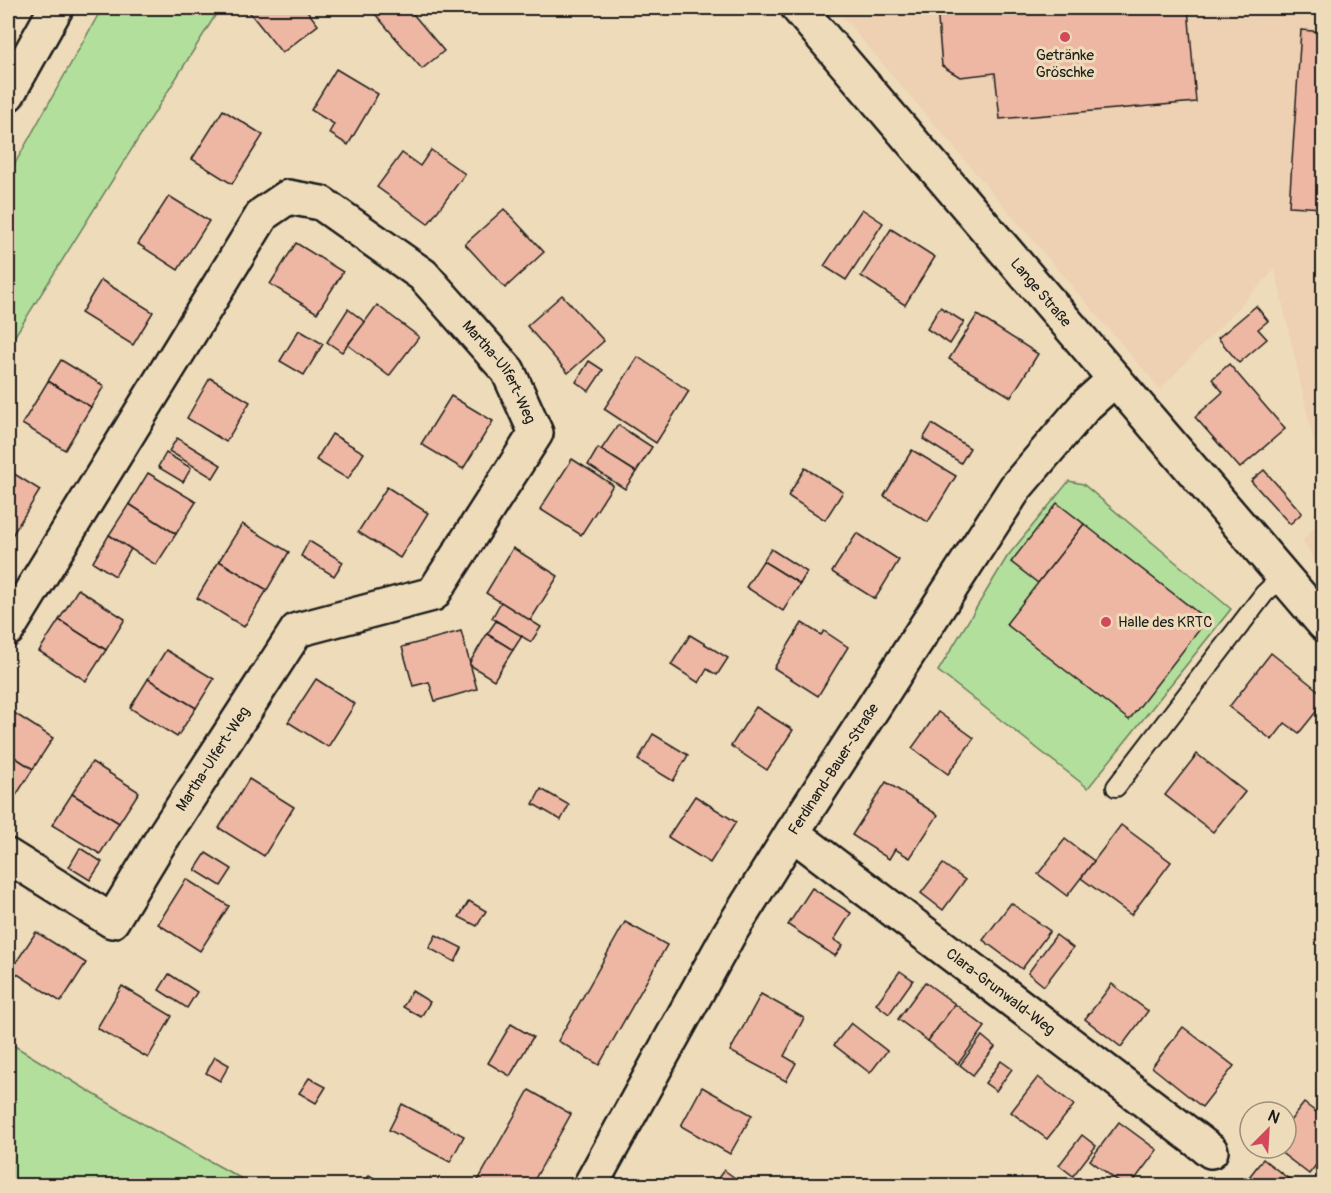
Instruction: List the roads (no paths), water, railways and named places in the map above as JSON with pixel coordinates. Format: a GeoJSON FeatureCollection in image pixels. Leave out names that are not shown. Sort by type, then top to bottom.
{"type":"FeatureCollection","features":[{"type":"Feature","properties":{"kind":"street"},"geometry":{"type":"LineString","coordinates":[[8,94],[56,8]]}},
{"type":"Feature","properties":{"kind":"street","name":"Lange Straße"},"geometry":{"type":"LineString","coordinates":[[798,8],[1284,575],[1323,624]]}},
{"type":"Feature","properties":{"kind":"street","name":"Martha-Ulfert-Weg"},"geometry":{"type":"LineString","coordinates":[[8,629],[263,214],[288,197],[321,202],[423,276],[508,371],[536,433],[433,594],[297,630],[161,840],[112,921],[8,856]]}},
{"type":"Feature","properties":{"kind":"street","name":"Ferdinand-Bauer-Straße"},"geometry":{"type":"LineString","coordinates":[[590,1185],[729,934],[792,832],[1016,487],[1086,405],[1115,379]]}},
{"type":"Feature","properties":{"kind":"street","name":"Clara-Grunwald-Weg"},"geometry":{"type":"LineString","coordinates":[[792,832],[1211,1151]]}},
{"type":"Feature","properties":{"kind":"lane"},"geometry":{"type":"LineString","coordinates":[[1116,787],[1264,594],[1284,575]]}},
{"type":"Feature","properties":{"kind":"place","name":"Getränke Gröschke"},"geometry":{"type":"Point","coordinates":[1065,37]}},
{"type":"Feature","properties":{"kind":"place","name":"Halle des KRTC"},"geometry":{"type":"Point","coordinates":[1106,622]}}]}
